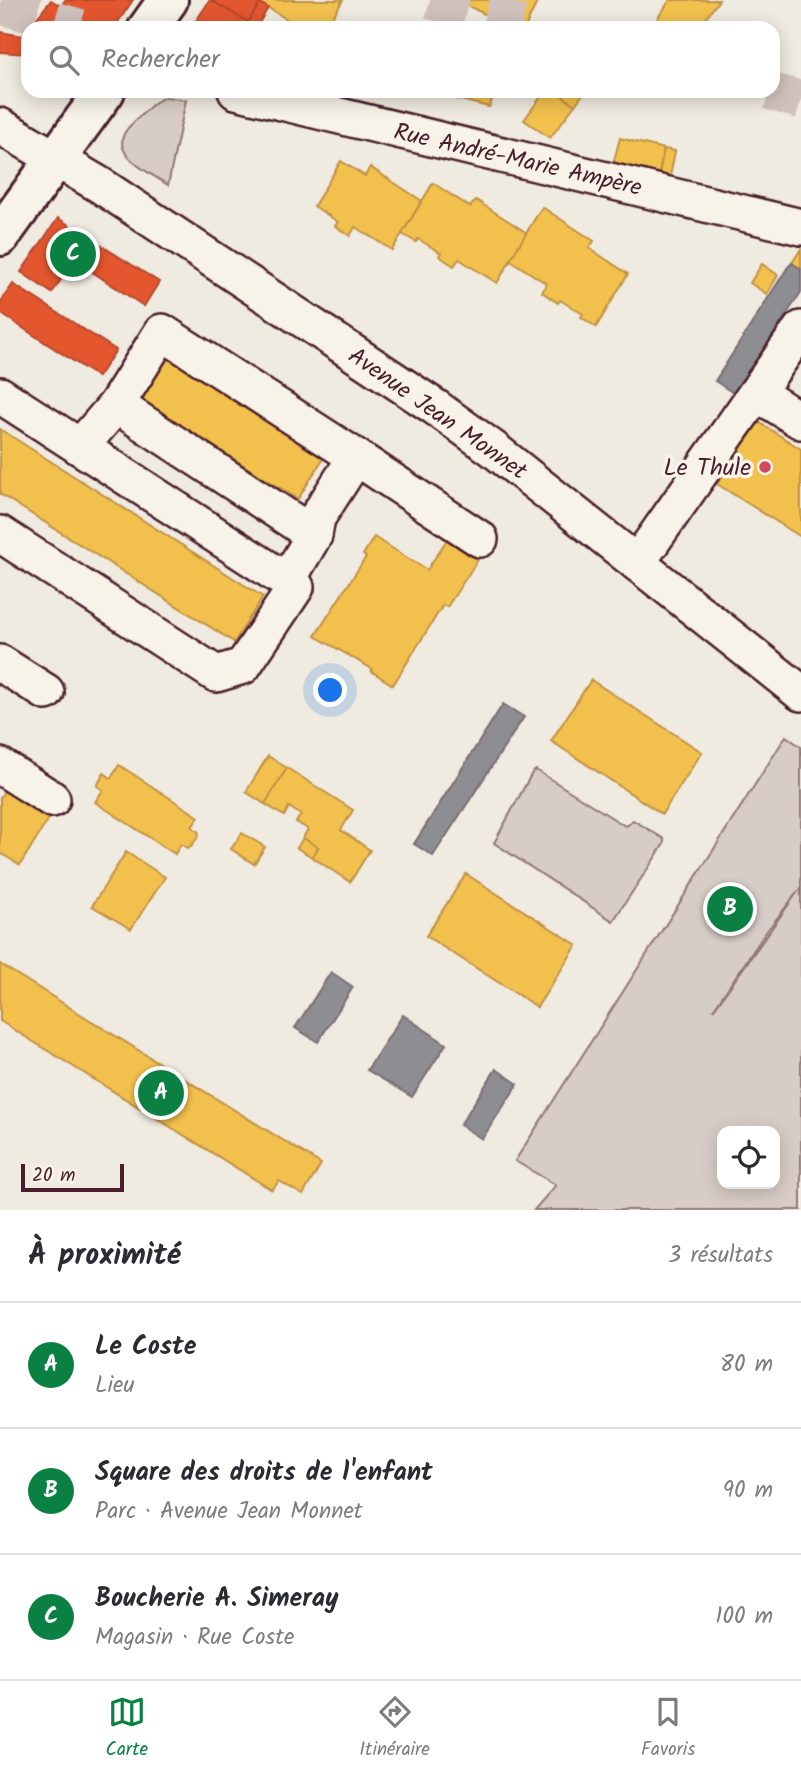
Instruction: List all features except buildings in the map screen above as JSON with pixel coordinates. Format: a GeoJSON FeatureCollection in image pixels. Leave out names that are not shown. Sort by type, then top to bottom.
{"type":"FeatureCollection","features":[{"type":"Feature","properties":{"kind":"main road"},"geometry":{"type":"LineString","coordinates":[[153,21],[168,0]]}},
{"type":"Feature","properties":{"kind":"main road"},"geometry":{"type":"LineString","coordinates":[[0,236],[100,98]]}},
{"type":"Feature","properties":{"kind":"street","name":"Rue André-Marie Ampère"},"geometry":{"type":"LineString","coordinates":[[265,98],[801,227]]}},
{"type":"Feature","properties":{"kind":"street","name":"Avenue Jean Monnet"},"geometry":{"type":"LineString","coordinates":[[0,125],[100,185],[435,407],[492,448],[801,693]]}},
{"type":"Feature","properties":{"kind":"street"},"geometry":{"type":"LineString","coordinates":[[637,563],[801,329]]}},
{"type":"Feature","properties":{"kind":"street"},"geometry":{"type":"LineString","coordinates":[[80,447],[116,405],[162,332],[480,539]]}},
{"type":"Feature","properties":{"kind":"street"},"geometry":{"type":"LineString","coordinates":[[757,393],[801,421]]}},
{"type":"Feature","properties":{"kind":"street"},"geometry":{"type":"LineString","coordinates":[[0,395],[296,587],[243,666],[216,674],[0,534]]}},
{"type":"Feature","properties":{"kind":"street"},"geometry":{"type":"LineString","coordinates":[[116,405],[314,536]]}},
{"type":"Feature","properties":{"kind":"street"},"geometry":{"type":"LineString","coordinates":[[287,581],[314,536],[317,518],[356,457]]}},
{"type":"Feature","properties":{"kind":"street"},"geometry":{"type":"LineString","coordinates":[[0,663],[46,692]]}},
{"type":"Feature","properties":{"kind":"street"},"geometry":{"type":"LineString","coordinates":[[0,766],[52,799]]}},
{"type":"Feature","properties":{"kind":"shaded area"},"geometry":{"type":"Polygon","coordinates":[[[162,98],[186,100],[168,185],[136,164],[124,150],[122,142],[127,129],[162,98]]]}},
{"type":"Feature","properties":{"kind":"shaded area"},"geometry":{"type":"Polygon","coordinates":[[[786,736],[801,747],[801,1210],[534,1210],[556,1185],[515,1161],[786,736]],[[799,890],[766,932],[714,1009],[799,890]]]}},
{"type":"Feature","properties":{"kind":"shaded area"},"geometry":{"type":"Polygon","coordinates":[[[536,770],[625,826],[633,820],[664,839],[664,844],[613,921],[494,843],[536,770]]]}},
{"type":"Feature","properties":{"kind":"tunnel"},"geometry":{"type":"LineString","coordinates":[[430,0],[508,21]]}},
{"type":"Feature","properties":{"kind":"tunnel"},"geometry":{"type":"LineString","coordinates":[[0,5],[56,21]]}},
{"type":"Feature","properties":{"kind":"tunnel"},"geometry":{"type":"LineString","coordinates":[[780,94],[801,100]]}},
{"type":"Feature","properties":{"kind":"place","name":"Boucherie A. Simeray"},"geometry":{"type":"Point","coordinates":[73,254]}},
{"type":"Feature","properties":{"kind":"place","name":"Le Thule"},"geometry":{"type":"Point","coordinates":[765,467]}},
{"type":"Feature","properties":{"kind":"place","name":"Square des droits de l'enfant"},"geometry":{"type":"Point","coordinates":[730,909]}},
{"type":"Feature","properties":{"kind":"place","name":"Le Coste"},"geometry":{"type":"Point","coordinates":[161,1093]}}]}
